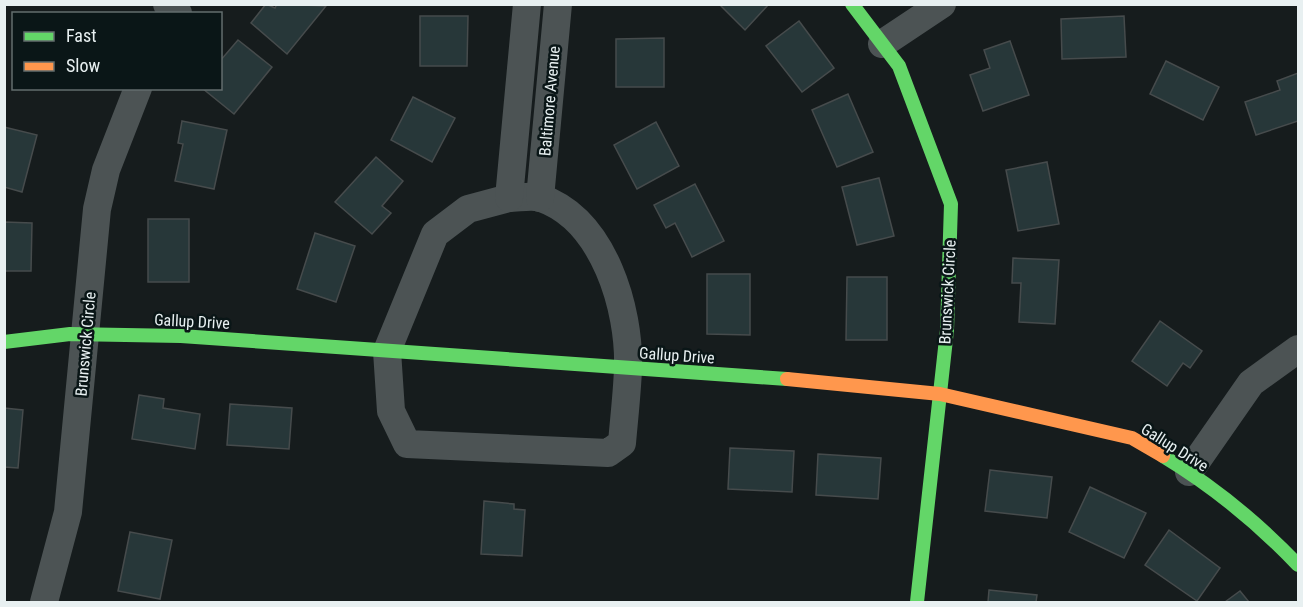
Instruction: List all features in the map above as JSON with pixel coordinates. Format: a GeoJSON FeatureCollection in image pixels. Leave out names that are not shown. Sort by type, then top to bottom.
{"type":"FeatureCollection","features":[{"type":"Feature","properties":{"kind":"street","name":"Baltimore Avenue"},"geometry":{"type":"LineString","coordinates":[[509,198],[527,4]]}},
{"type":"Feature","properties":{"kind":"street","name":"Baltimore Avenue"},"geometry":{"type":"LineString","coordinates":[[540,198],[558,4]]}},
{"type":"Feature","properties":{"kind":"street","name":"Brunswick Circle"},"geometry":{"type":"LineString","coordinates":[[852,4],[899,66],[951,204],[947,330],[917,603]]}},
{"type":"Feature","properties":{"kind":"street"},"geometry":{"type":"LineString","coordinates":[[882,44],[942,4]]}},
{"type":"Feature","properties":{"kind":"street","name":"Brunswick Circle"},"geometry":{"type":"LineString","coordinates":[[44,603],[68,512],[87,334],[97,209],[106,171],[137,90]]}},
{"type":"Feature","properties":{"kind":"street"},"geometry":{"type":"LineString","coordinates":[[509,198],[540,198],[575,218],[595,245],[614,281],[626,334],[628,368],[622,443],[608,453],[407,444],[391,411],[387,351],[435,234],[468,209],[509,198]]}},
{"type":"Feature","properties":{"kind":"street","name":"Gallup Drive"},"geometry":{"type":"LineString","coordinates":[[4,342],[27,336],[87,334],[181,336],[854,384],[940,394],[1132,438],[1190,472],[1281,547],[1299,565]]}},
{"type":"Feature","properties":{"kind":"street"},"geometry":{"type":"LineString","coordinates":[[1190,472],[1251,383],[1299,349]]}},
{"type":"Feature","properties":{"kind":"building"},"geometry":{"type":"Polygon","coordinates":[[[266,4],[275,8],[277,4],[326,6],[287,54],[251,23],[266,4]]]}},
{"type":"Feature","properties":{"kind":"building"},"geometry":{"type":"Polygon","coordinates":[[[719,4],[769,4],[745,30],[719,4]]]}},
{"type":"Feature","properties":{"kind":"building"},"geometry":{"type":"Polygon","coordinates":[[[420,16],[468,16],[467,66],[420,66],[420,16]]]}},
{"type":"Feature","properties":{"kind":"building"},"geometry":{"type":"Polygon","coordinates":[[[1124,16],[1126,57],[1062,59],[1061,19],[1124,16]]]}},
{"type":"Feature","properties":{"kind":"building"},"geometry":{"type":"Polygon","coordinates":[[[799,21],[834,68],[802,92],[766,46],[799,21]]]}},
{"type":"Feature","properties":{"kind":"building"},"geometry":{"type":"Polygon","coordinates":[[[664,38],[664,87],[616,87],[616,39],[664,38]]]}},
{"type":"Feature","properties":{"kind":"building"},"geometry":{"type":"Polygon","coordinates":[[[238,40],[272,67],[234,114],[204,90],[222,90],[222,59],[238,40]]]}},
{"type":"Feature","properties":{"kind":"building"},"geometry":{"type":"Polygon","coordinates":[[[1010,41],[1029,95],[983,111],[970,75],[990,68],[984,50],[1010,41]]]}},
{"type":"Feature","properties":{"kind":"building"},"geometry":{"type":"Polygon","coordinates":[[[1166,61],[1219,87],[1203,120],[1150,94],[1166,61]]]}},
{"type":"Feature","properties":{"kind":"building"},"geometry":{"type":"Polygon","coordinates":[[[1298,73],[1298,121],[1256,135],[1245,102],[1280,90],[1277,81],[1298,73]]]}},
{"type":"Feature","properties":{"kind":"building"},"geometry":{"type":"Polygon","coordinates":[[[848,94],[873,152],[837,167],[812,110],[848,94]]]}},
{"type":"Feature","properties":{"kind":"building"},"geometry":{"type":"Polygon","coordinates":[[[413,97],[455,118],[432,162],[391,140],[413,97]]]}},
{"type":"Feature","properties":{"kind":"building"},"geometry":{"type":"Polygon","coordinates":[[[182,121],[227,130],[214,189],[175,181],[183,144],[178,143],[182,121]]]}},
{"type":"Feature","properties":{"kind":"building"},"geometry":{"type":"Polygon","coordinates":[[[656,122],[679,166],[637,189],[614,145],[656,122]]]}},
{"type":"Feature","properties":{"kind":"building"},"geometry":{"type":"Polygon","coordinates":[[[4,127],[37,135],[22,192],[4,187],[4,127]]]}},
{"type":"Feature","properties":{"kind":"building"},"geometry":{"type":"Polygon","coordinates":[[[376,157],[403,181],[382,206],[391,213],[372,234],[335,202],[376,157]]]}},
{"type":"Feature","properties":{"kind":"building"},"geometry":{"type":"Polygon","coordinates":[[[1047,162],[1059,224],[1018,231],[1006,170],[1047,162]]]}},
{"type":"Feature","properties":{"kind":"building"},"geometry":{"type":"Polygon","coordinates":[[[879,178],[894,236],[857,245],[842,187],[879,178]]]}},
{"type":"Feature","properties":{"kind":"building"},"geometry":{"type":"Polygon","coordinates":[[[695,184],[724,241],[692,257],[675,223],[666,228],[654,205],[695,184]]]}},
{"type":"Feature","properties":{"kind":"building"},"geometry":{"type":"Polygon","coordinates":[[[148,219],[189,219],[189,282],[148,282],[148,219]]]}},
{"type":"Feature","properties":{"kind":"building"},"geometry":{"type":"Polygon","coordinates":[[[4,222],[32,223],[31,271],[4,271],[4,222]]]}},
{"type":"Feature","properties":{"kind":"building"},"geometry":{"type":"Polygon","coordinates":[[[315,233],[355,246],[336,302],[297,289],[315,233]]]}},
{"type":"Feature","properties":{"kind":"building"},"geometry":{"type":"Polygon","coordinates":[[[1013,258],[1059,260],[1055,324],[1019,322],[1021,283],[1012,283],[1013,258]]]}},
{"type":"Feature","properties":{"kind":"building"},"geometry":{"type":"Polygon","coordinates":[[[707,274],[750,274],[750,335],[707,334],[707,274]]]}},
{"type":"Feature","properties":{"kind":"building"},"geometry":{"type":"Polygon","coordinates":[[[847,277],[887,277],[887,340],[846,340],[847,277]]]}},
{"type":"Feature","properties":{"kind":"building"},"geometry":{"type":"Polygon","coordinates":[[[1160,321],[1202,351],[1190,368],[1183,363],[1167,386],[1132,361],[1160,321]]]}},
{"type":"Feature","properties":{"kind":"building"},"geometry":{"type":"Polygon","coordinates":[[[139,395],[164,399],[163,408],[200,414],[195,449],[132,439],[139,395]]]}},
{"type":"Feature","properties":{"kind":"building"},"geometry":{"type":"Polygon","coordinates":[[[230,404],[292,408],[289,449],[227,445],[230,404]]]}},
{"type":"Feature","properties":{"kind":"building"},"geometry":{"type":"Polygon","coordinates":[[[4,408],[23,410],[18,468],[4,467],[4,408]]]}},
{"type":"Feature","properties":{"kind":"building"},"geometry":{"type":"Polygon","coordinates":[[[730,448],[794,451],[792,492],[728,489],[730,448]]]}},
{"type":"Feature","properties":{"kind":"building"},"geometry":{"type":"Polygon","coordinates":[[[818,454],[881,458],[878,499],[816,495],[818,454]]]}},
{"type":"Feature","properties":{"kind":"building"},"geometry":{"type":"Polygon","coordinates":[[[990,470],[1052,477],[1047,518],[985,511],[990,470]]]}},
{"type":"Feature","properties":{"kind":"building"},"geometry":{"type":"Polygon","coordinates":[[[1090,487],[1146,513],[1124,558],[1069,532],[1090,487]]]}},
{"type":"Feature","properties":{"kind":"building"},"geometry":{"type":"Polygon","coordinates":[[[484,501],[514,504],[514,509],[525,510],[522,556],[481,554],[484,501]]]}},
{"type":"Feature","properties":{"kind":"building"},"geometry":{"type":"Polygon","coordinates":[[[1169,530],[1220,568],[1197,601],[1145,565],[1169,530]]]}},
{"type":"Feature","properties":{"kind":"building"},"geometry":{"type":"Polygon","coordinates":[[[130,532],[172,540],[160,599],[118,591],[130,532]]]}},
{"type":"Feature","properties":{"kind":"building"},"geometry":{"type":"Polygon","coordinates":[[[989,590],[1037,595],[1036,602],[988,602],[989,590]]]}},
{"type":"Feature","properties":{"kind":"building"},"geometry":{"type":"Polygon","coordinates":[[[1240,591],[1249,602],[1225,602],[1240,591]]]}},
{"type":"Feature","properties":{"kind":"traffic: fast"},"geometry":{"type":"LineString","coordinates":[[852,4],[899,66],[951,204],[947,330],[917,602]]}},
{"type":"Feature","properties":{"kind":"traffic: fast"},"geometry":{"type":"LineString","coordinates":[[4,342],[70,334],[181,336],[787,379]]}},
{"type":"Feature","properties":{"kind":"traffic: fast"},"geometry":{"type":"LineString","coordinates":[[1163,456],[1234,506],[1298,565]]}},
{"type":"Feature","properties":{"kind":"traffic: slow"},"geometry":{"type":"LineString","coordinates":[[787,379],[940,394],[1132,438],[1163,456]]}}]}
